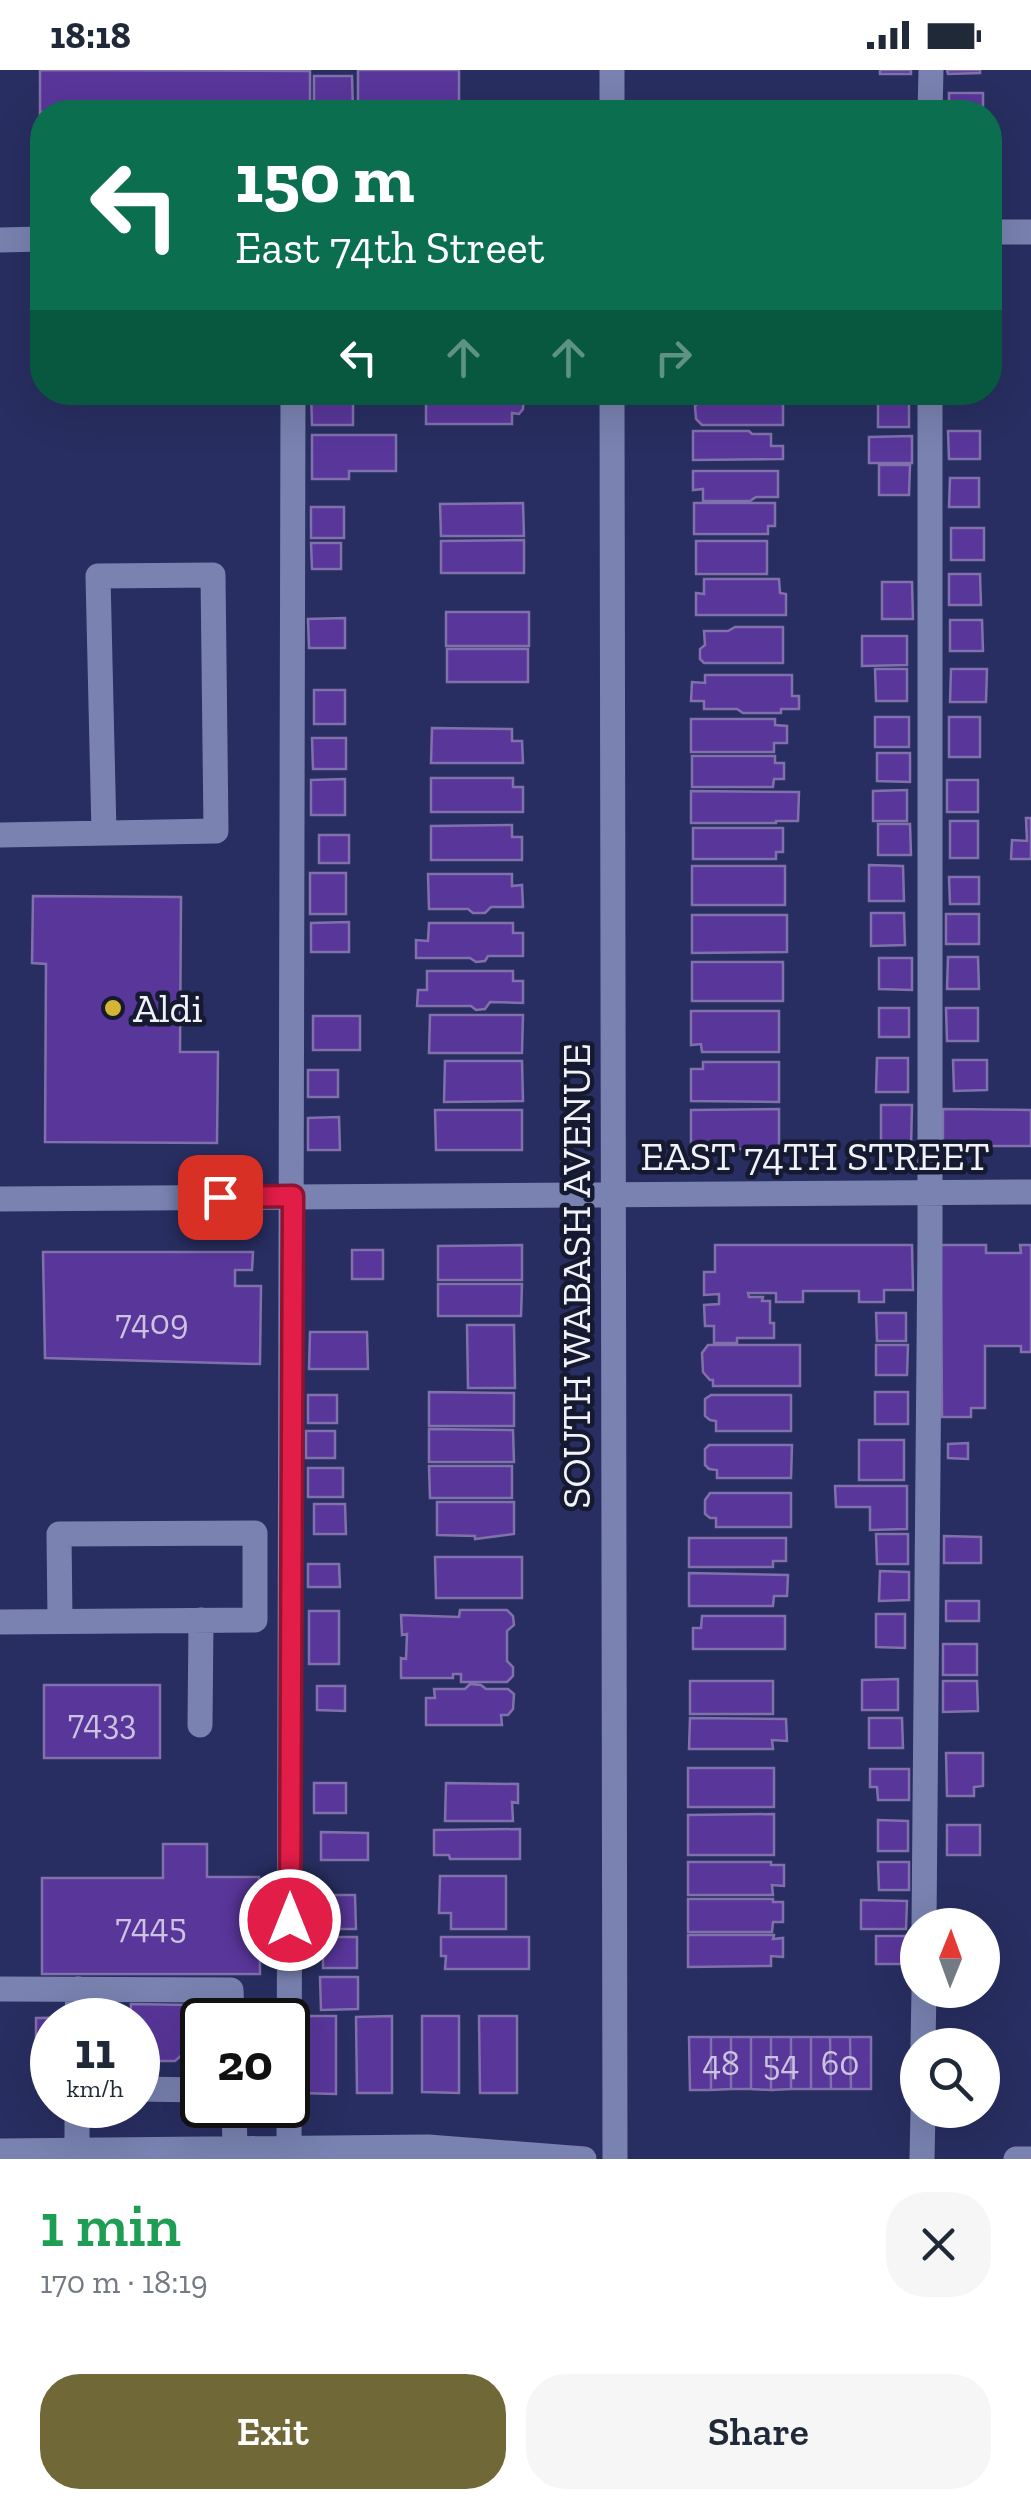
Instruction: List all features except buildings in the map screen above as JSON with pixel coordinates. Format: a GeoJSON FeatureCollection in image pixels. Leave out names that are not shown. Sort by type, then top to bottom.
{"type":"FeatureCollection","features":[{"type":"Feature","properties":{"kind":"street"},"geometry":{"type":"LineString","coordinates":[[612,70],[612,100]]}},
{"type":"Feature","properties":{"kind":"street"},"geometry":{"type":"LineString","coordinates":[[930,100],[931,70]]}},
{"type":"Feature","properties":{"kind":"street"},"geometry":{"type":"LineString","coordinates":[[1002,232],[1031,232]]}},
{"type":"Feature","properties":{"kind":"street"},"geometry":{"type":"LineString","coordinates":[[0,240],[30,240]]}},
{"type":"Feature","properties":{"kind":"street"},"geometry":{"type":"LineString","coordinates":[[289,2148],[294,405]]}},
{"type":"Feature","properties":{"kind":"street","name":"SOUTH WABASH AVENUE"},"geometry":{"type":"LineString","coordinates":[[612,405],[615,2159]]}},
{"type":"Feature","properties":{"kind":"street"},"geometry":{"type":"LineString","coordinates":[[924,1908],[930,1193],[930,405]]}},
{"type":"Feature","properties":{"kind":"street"},"geometry":{"type":"LineString","coordinates":[[0,835],[216,831],[213,575],[98,576],[104,832]]}},
{"type":"Feature","properties":{"kind":"street","name":"EAST 74TH STREET"},"geometry":{"type":"LineString","coordinates":[[0,1198],[1031,1192]]}},
{"type":"Feature","properties":{"kind":"street"},"geometry":{"type":"LineString","coordinates":[[0,1622],[256,1620],[255,1534],[59,1534],[60,1620]]}},
{"type":"Feature","properties":{"kind":"street"},"geometry":{"type":"LineString","coordinates":[[200,1620],[200,1725]]}},
{"type":"Feature","properties":{"kind":"street"},"geometry":{"type":"LineString","coordinates":[[0,1989],[231,1990],[231,1998]]}},
{"type":"Feature","properties":{"kind":"street"},"geometry":{"type":"LineString","coordinates":[[78,1989],[78,1998]]}},
{"type":"Feature","properties":{"kind":"street"},"geometry":{"type":"LineString","coordinates":[[77,2128],[77,2150]]}},
{"type":"Feature","properties":{"kind":"street"},"geometry":{"type":"LineString","coordinates":[[235,2128],[235,2149]]}},
{"type":"Feature","properties":{"kind":"street"},"geometry":{"type":"LineString","coordinates":[[922,2159],[923,2128]]}},
{"type":"Feature","properties":{"kind":"street"},"geometry":{"type":"LineString","coordinates":[[0,2151],[428,2147],[584,2159]]}},
{"type":"Feature","properties":{"kind":"street"},"geometry":{"type":"LineString","coordinates":[[1016,2159],[1031,2159]]}},
{"type":"Feature","properties":{"kind":"place","name":"Aldi"},"geometry":{"type":"Point","coordinates":[113,1008]}},
{"type":"Feature","properties":{"kind":"route"},"geometry":{"type":"LineString","coordinates":[[220,1197],[293,1196],[290,1920]]}}]}
